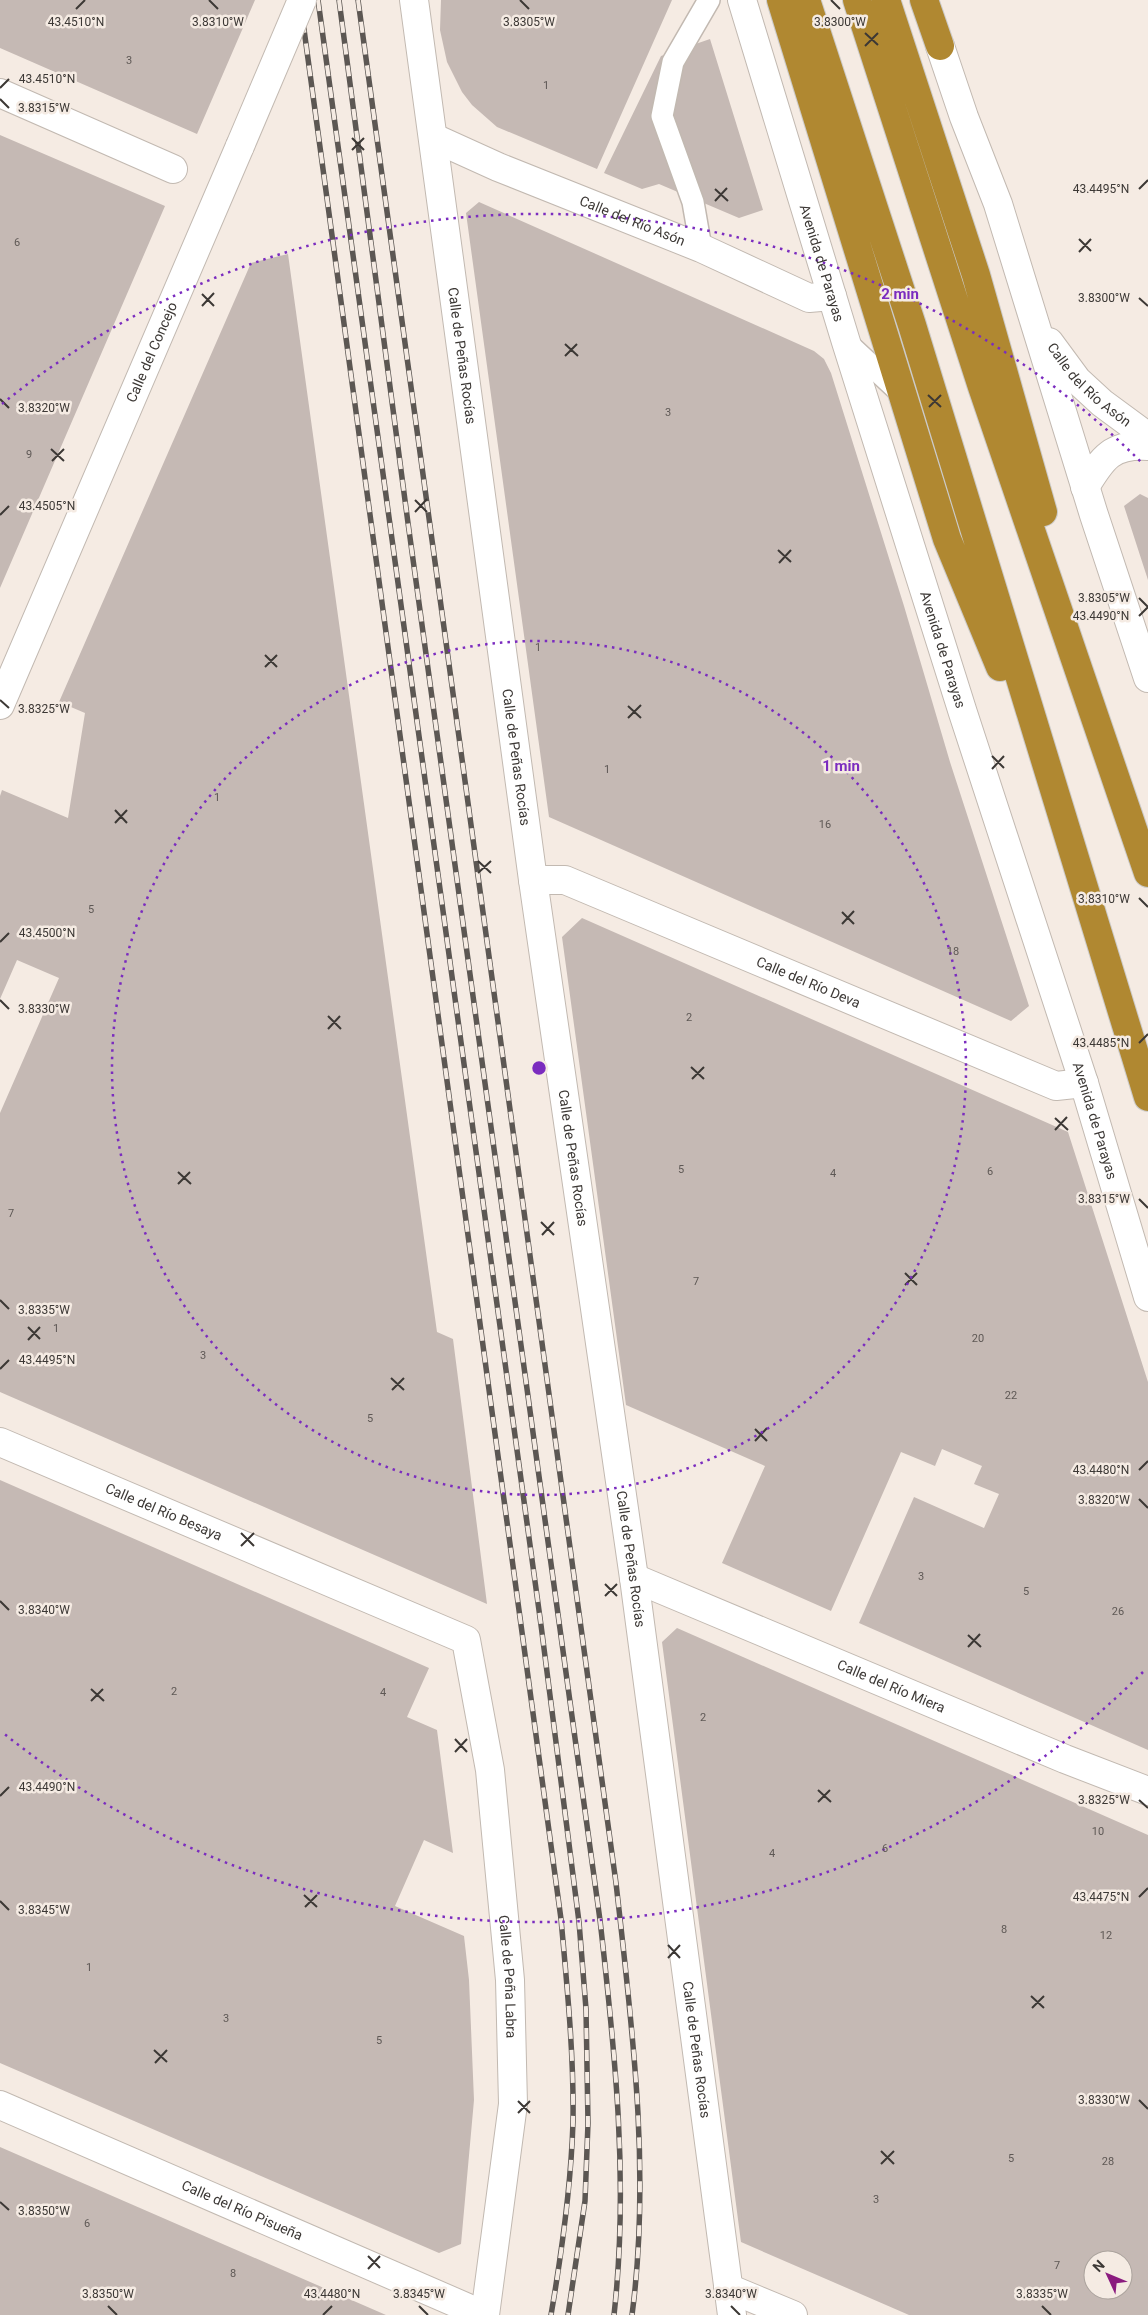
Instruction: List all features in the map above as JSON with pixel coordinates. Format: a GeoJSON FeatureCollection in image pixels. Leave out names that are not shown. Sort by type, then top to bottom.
{"type":"FeatureCollection","features":[{"type":"Feature","properties":{"kind":"highway"},"geometry":{"type":"LineString","coordinates":[[781,0],[947,539],[1061,811]]}},
{"type":"Feature","properties":{"kind":"highway"},"geometry":{"type":"LineString","coordinates":[[806,0],[912,325],[1148,1097]]}},
{"type":"Feature","properties":{"kind":"highway"},"geometry":{"type":"LineString","coordinates":[[857,0],[982,387],[1148,872]]}},
{"type":"Feature","properties":{"kind":"highway"},"geometry":{"type":"LineString","coordinates":[[886,0],[976,275],[1121,792]]}},
{"type":"Feature","properties":{"kind":"highway"},"geometry":{"type":"LineString","coordinates":[[924,0],[940,46]]}},
{"type":"Feature","properties":{"kind":"street","name":"Calle del Concejo"},"geometry":{"type":"LineString","coordinates":[[0,705],[302,0]]}},
{"type":"Feature","properties":{"kind":"street","name":"Calle de Peñas Rocías"},"geometry":{"type":"LineString","coordinates":[[414,0],[532,880],[634,1578],[732,2315]]}},
{"type":"Feature","properties":{"kind":"street","name":"Avenida de Parayas"},"geometry":{"type":"LineString","coordinates":[[742,0],[846,342],[963,713],[1084,1083],[1148,1297]]}},
{"type":"Feature","properties":{"kind":"street"},"geometry":{"type":"LineString","coordinates":[[940,46],[964,117],[998,204],[1085,487],[1148,678]]}},
{"type":"Feature","properties":{"kind":"street"},"geometry":{"type":"LineString","coordinates":[[0,93],[173,169]]}},
{"type":"Feature","properties":{"kind":"street","name":"Calle del Río Asón"},"geometry":{"type":"LineString","coordinates":[[434,138],[498,167],[700,248],[808,298],[832,296]]}},
{"type":"Feature","properties":{"kind":"street","name":"Calle del Río Asón"},"geometry":{"type":"LineString","coordinates":[[1036,325],[1077,380],[1102,403],[1148,437]]}},
{"type":"Feature","properties":{"kind":"street","name":"Calle del Río Asón"},"geometry":{"type":"LineString","coordinates":[[1085,487],[1098,465],[1114,450],[1130,445],[1148,446]]}},
{"type":"Feature","properties":{"kind":"street","name":"Calle del Río Deva"},"geometry":{"type":"LineString","coordinates":[[532,880],[565,880],[1056,1086],[1084,1083]]}},
{"type":"Feature","properties":{"kind":"street","name":"Calle del Río Besaya"},"geometry":{"type":"LineString","coordinates":[[0,1442],[466,1640]]}},
{"type":"Feature","properties":{"kind":"street","name":"Calle del Río Miera"},"geometry":{"type":"LineString","coordinates":[[634,1578],[1065,1759],[1148,1791]]}},
{"type":"Feature","properties":{"kind":"street","name":"Calle de Peña Labra"},"geometry":{"type":"LineString","coordinates":[[466,1640],[490,1770],[510,1980],[513,2104],[484,2315]]}},
{"type":"Feature","properties":{"kind":"street","name":"Calle del Río Pisueña"},"geometry":{"type":"LineString","coordinates":[[0,2105],[484,2315]]}},
{"type":"Feature","properties":{"kind":"street"},"geometry":{"type":"LineString","coordinates":[[728,2288],[793,2315]]}},
{"type":"Feature","properties":{"kind":"lane"},"geometry":{"type":"LineString","coordinates":[[700,248],[693,202],[662,116],[673,62],[709,0]]}},
{"type":"Feature","properties":{"kind":"lane"},"geometry":{"type":"LineString","coordinates":[[846,342],[902,395]]}},
{"type":"Feature","properties":{"kind":"building"},"geometry":{"type":"Polygon","coordinates":[[[0,0],[255,0],[197,134],[0,48],[0,0]]]}},
{"type":"Feature","properties":{"kind":"building"},"geometry":{"type":"Polygon","coordinates":[[[441,0],[672,0],[597,169],[497,127],[472,105],[462,92],[447,62],[440,30],[441,0]]]}},
{"type":"Feature","properties":{"kind":"building"},"geometry":{"type":"Polygon","coordinates":[[[710,39],[763,210],[739,218],[659,184],[642,189],[604,173],[661,56],[710,39]]]}},
{"type":"Feature","properties":{"kind":"building"},"geometry":{"type":"Polygon","coordinates":[[[0,135],[165,206],[0,588],[0,135]]]}},
{"type":"Feature","properties":{"kind":"building"},"geometry":{"type":"Polygon","coordinates":[[[479,202],[814,351],[824,359],[831,373],[904,606],[950,762],[1029,1006],[1011,1021],[549,817],[466,213],[479,202]]]}},
{"type":"Feature","properties":{"kind":"building"},"geometry":{"type":"Polygon","coordinates":[[[288,254],[437,1332],[453,1339],[487,1604],[0,1392],[0,1113],[59,978],[17,960],[0,999],[0,796],[2,790],[68,818],[85,713],[59,702],[251,263],[288,254]]]}},
{"type":"Feature","properties":{"kind":"building"},"geometry":{"type":"Polygon","coordinates":[[[1140,494],[1148,498],[1148,580],[1124,506],[1140,494]]]}},
{"type":"Feature","properties":{"kind":"building"},"geometry":{"type":"Polygon","coordinates":[[[582,918],[1068,1132],[1148,1382],[1148,1750],[859,1623],[914,1497],[984,1528],[999,1494],[974,1484],[982,1466],[942,1449],[935,1466],[901,1452],[831,1611],[722,1563],[765,1466],[626,1405],[562,937],[582,918]]]}},
{"type":"Feature","properties":{"kind":"building"},"geometry":{"type":"Polygon","coordinates":[[[0,1480],[429,1668],[407,1717],[437,1730],[453,1853],[424,1840],[395,1906],[464,1936],[469,1980],[474,2100],[461,2244],[439,2253],[0,2063],[0,1480]]]}},
{"type":"Feature","properties":{"kind":"building"},"geometry":{"type":"Polygon","coordinates":[[[677,1628],[1148,1835],[1148,2315],[909,2315],[741,2242],[662,1642],[677,1628]]]}},
{"type":"Feature","properties":{"kind":"building"},"geometry":{"type":"Polygon","coordinates":[[[0,2147],[78,2181],[386,2315],[0,2315],[0,2147]]]}},
{"type":"Feature","properties":{"kind":"railway"},"geometry":{"type":"LineString","coordinates":[[300,0],[561,1919],[568,1995],[573,2122],[565,2219],[551,2315]]}},
{"type":"Feature","properties":{"kind":"railway"},"geometry":{"type":"LineString","coordinates":[[318,0],[541,1625],[579,1922],[586,2009],[588,2123],[585,2201],[568,2315]]}},
{"type":"Feature","properties":{"kind":"railway"},"geometry":{"type":"LineString","coordinates":[[339,0],[408,523],[600,1920],[615,2068],[620,2166],[620,2216],[614,2315]]}},
{"type":"Feature","properties":{"kind":"railway"},"geometry":{"type":"LineString","coordinates":[[358,0],[616,1883],[633,2045],[640,2153],[640,2207],[632,2315]]}}]}
